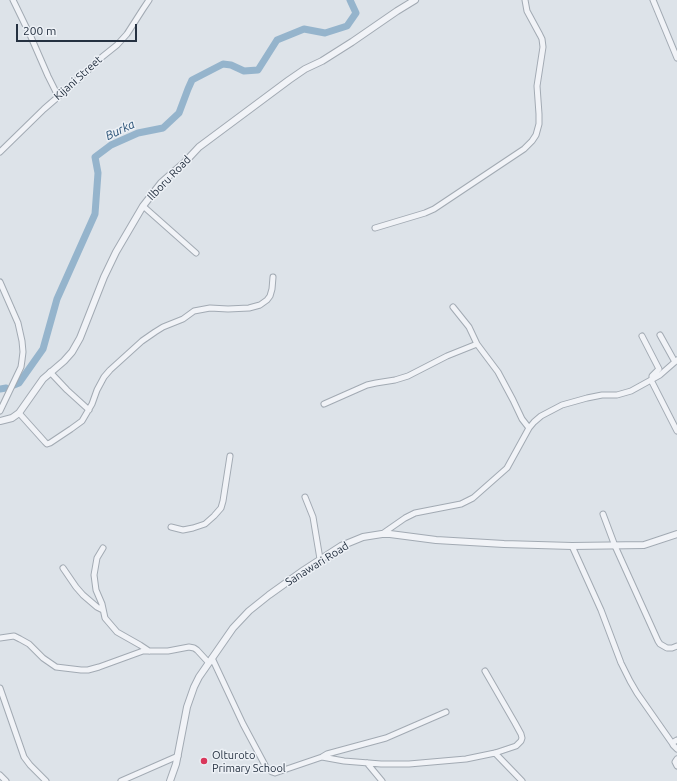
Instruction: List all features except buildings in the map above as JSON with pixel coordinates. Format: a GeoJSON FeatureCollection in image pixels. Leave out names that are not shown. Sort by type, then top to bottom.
{"type":"FeatureCollection","features":[{"type":"Feature","properties":{"kind":"street"},"geometry":{"type":"LineString","coordinates":[[13,0],[58,96]]}},
{"type":"Feature","properties":{"kind":"street","name":"Kijani Street"},"geometry":{"type":"LineString","coordinates":[[0,152],[58,96],[117,45],[127,34],[150,0]]}},
{"type":"Feature","properties":{"kind":"street","name":"Ilboru Road"},"geometry":{"type":"LineString","coordinates":[[19,413],[39,383],[64,361],[75,348],[106,272],[124,236],[143,206],[170,175],[216,134],[305,69],[322,61],[415,0]]}},
{"type":"Feature","properties":{"kind":"street"},"geometry":{"type":"LineString","coordinates":[[375,228],[434,209],[524,149],[536,135],[539,114],[537,86],[543,47],[542,39],[526,11],[525,0]]}},
{"type":"Feature","properties":{"kind":"street"},"geometry":{"type":"LineString","coordinates":[[653,0],[677,58]]}},
{"type":"Feature","properties":{"kind":"street"},"geometry":{"type":"LineString","coordinates":[[143,206],[196,253]]}},
{"type":"Feature","properties":{"kind":"street"},"geometry":{"type":"LineString","coordinates":[[0,421],[12,418],[19,413],[46,444],[56,440],[82,421],[89,410],[104,377],[142,341],[159,329],[183,319],[194,311],[210,308],[249,308],[260,305],[270,296],[273,277]]}},
{"type":"Feature","properties":{"kind":"street"},"geometry":{"type":"LineString","coordinates":[[0,282],[18,324],[23,352],[21,367],[0,411]]}},
{"type":"Feature","properties":{"kind":"street"},"geometry":{"type":"LineString","coordinates":[[453,307],[469,327],[477,344],[498,372],[522,419],[529,428]]}},
{"type":"Feature","properties":{"kind":"street"},"geometry":{"type":"LineString","coordinates":[[382,534],[415,513],[450,507],[461,504],[473,498],[507,468],[529,428],[541,416],[562,405],[587,398],[602,395],[618,395],[631,391],[660,375],[676,361],[660,335]]}},
{"type":"Feature","properties":{"kind":"street"},"geometry":{"type":"LineString","coordinates":[[642,336],[659,369],[652,376],[652,380],[677,431]]}},
{"type":"Feature","properties":{"kind":"street"},"geometry":{"type":"LineString","coordinates":[[324,404],[367,385],[408,376],[447,356],[477,344]]}},
{"type":"Feature","properties":{"kind":"street"},"geometry":{"type":"LineString","coordinates":[[50,372],[89,410]]}},
{"type":"Feature","properties":{"kind":"street"},"geometry":{"type":"LineString","coordinates":[[171,527],[183,530],[205,524],[221,508],[230,456]]}},
{"type":"Feature","properties":{"kind":"street"},"geometry":{"type":"LineString","coordinates":[[305,497],[313,517],[320,559]]}},
{"type":"Feature","properties":{"kind":"street"},"geometry":{"type":"LineString","coordinates":[[603,514],[615,546],[658,641],[667,648],[677,646]]}},
{"type":"Feature","properties":{"kind":"street","name":"Sanawari Road"},"geometry":{"type":"LineString","coordinates":[[170,781],[175,769],[182,730],[192,693],[197,682],[233,628],[249,611],[294,576],[341,546],[376,534],[496,544],[615,546],[644,545],[677,534]]}},
{"type":"Feature","properties":{"kind":"street"},"geometry":{"type":"LineString","coordinates":[[572,546],[601,610],[621,663],[630,681],[641,699],[674,741],[673,745],[677,749]]}},
{"type":"Feature","properties":{"kind":"street"},"geometry":{"type":"LineString","coordinates":[[103,548],[97,558],[94,575],[96,590],[102,604],[105,618],[117,632],[150,651]]}},
{"type":"Feature","properties":{"kind":"street"},"geometry":{"type":"LineString","coordinates":[[62,568],[83,595],[103,610]]}},
{"type":"Feature","properties":{"kind":"street"},"geometry":{"type":"LineString","coordinates":[[0,638],[14,636],[29,644],[43,658],[56,667],[81,670],[99,667],[143,651],[168,651],[191,647],[211,660],[266,767],[274,772],[322,757],[327,754],[386,738],[446,712]]}},
{"type":"Feature","properties":{"kind":"street"},"geometry":{"type":"LineString","coordinates":[[322,757],[366,763],[394,764],[432,762],[466,759],[495,753],[516,746],[522,738],[521,734],[485,671]]}},
{"type":"Feature","properties":{"kind":"street"},"geometry":{"type":"LineString","coordinates":[[0,688],[24,757],[46,781]]}},
{"type":"Feature","properties":{"kind":"street"},"geometry":{"type":"LineString","coordinates":[[495,753],[522,781]]}},
{"type":"Feature","properties":{"kind":"street"},"geometry":{"type":"LineString","coordinates":[[121,781],[178,756]]}},
{"type":"Feature","properties":{"kind":"street"},"geometry":{"type":"LineString","coordinates":[[677,759],[675,762],[677,766]]}},
{"type":"Feature","properties":{"kind":"street"},"geometry":{"type":"LineString","coordinates":[[366,763],[382,781]]}},
{"type":"Feature","properties":{"kind":"street"},"geometry":{"type":"LineString","coordinates":[[0,775],[6,781]]}},
{"type":"Feature","properties":{"kind":"waterway","name":"Burka"},"geometry":{"type":"LineString","coordinates":[[14,385],[19,383],[43,349],[57,299],[95,214],[98,173],[95,157],[111,145],[138,133],[163,128],[179,113],[192,80],[223,64],[231,65],[244,71],[258,70],[277,40],[304,29],[325,33],[347,26],[356,13],[350,0]]}},
{"type":"Feature","properties":{"kind":"waterway","name":"Burka"},"geometry":{"type":"LineString","coordinates":[[0,389],[6,388]]}},
{"type":"Feature","properties":{"kind":"place","name":"Olturoto Primary School"},"geometry":{"type":"Point","coordinates":[204,761]}}]}
